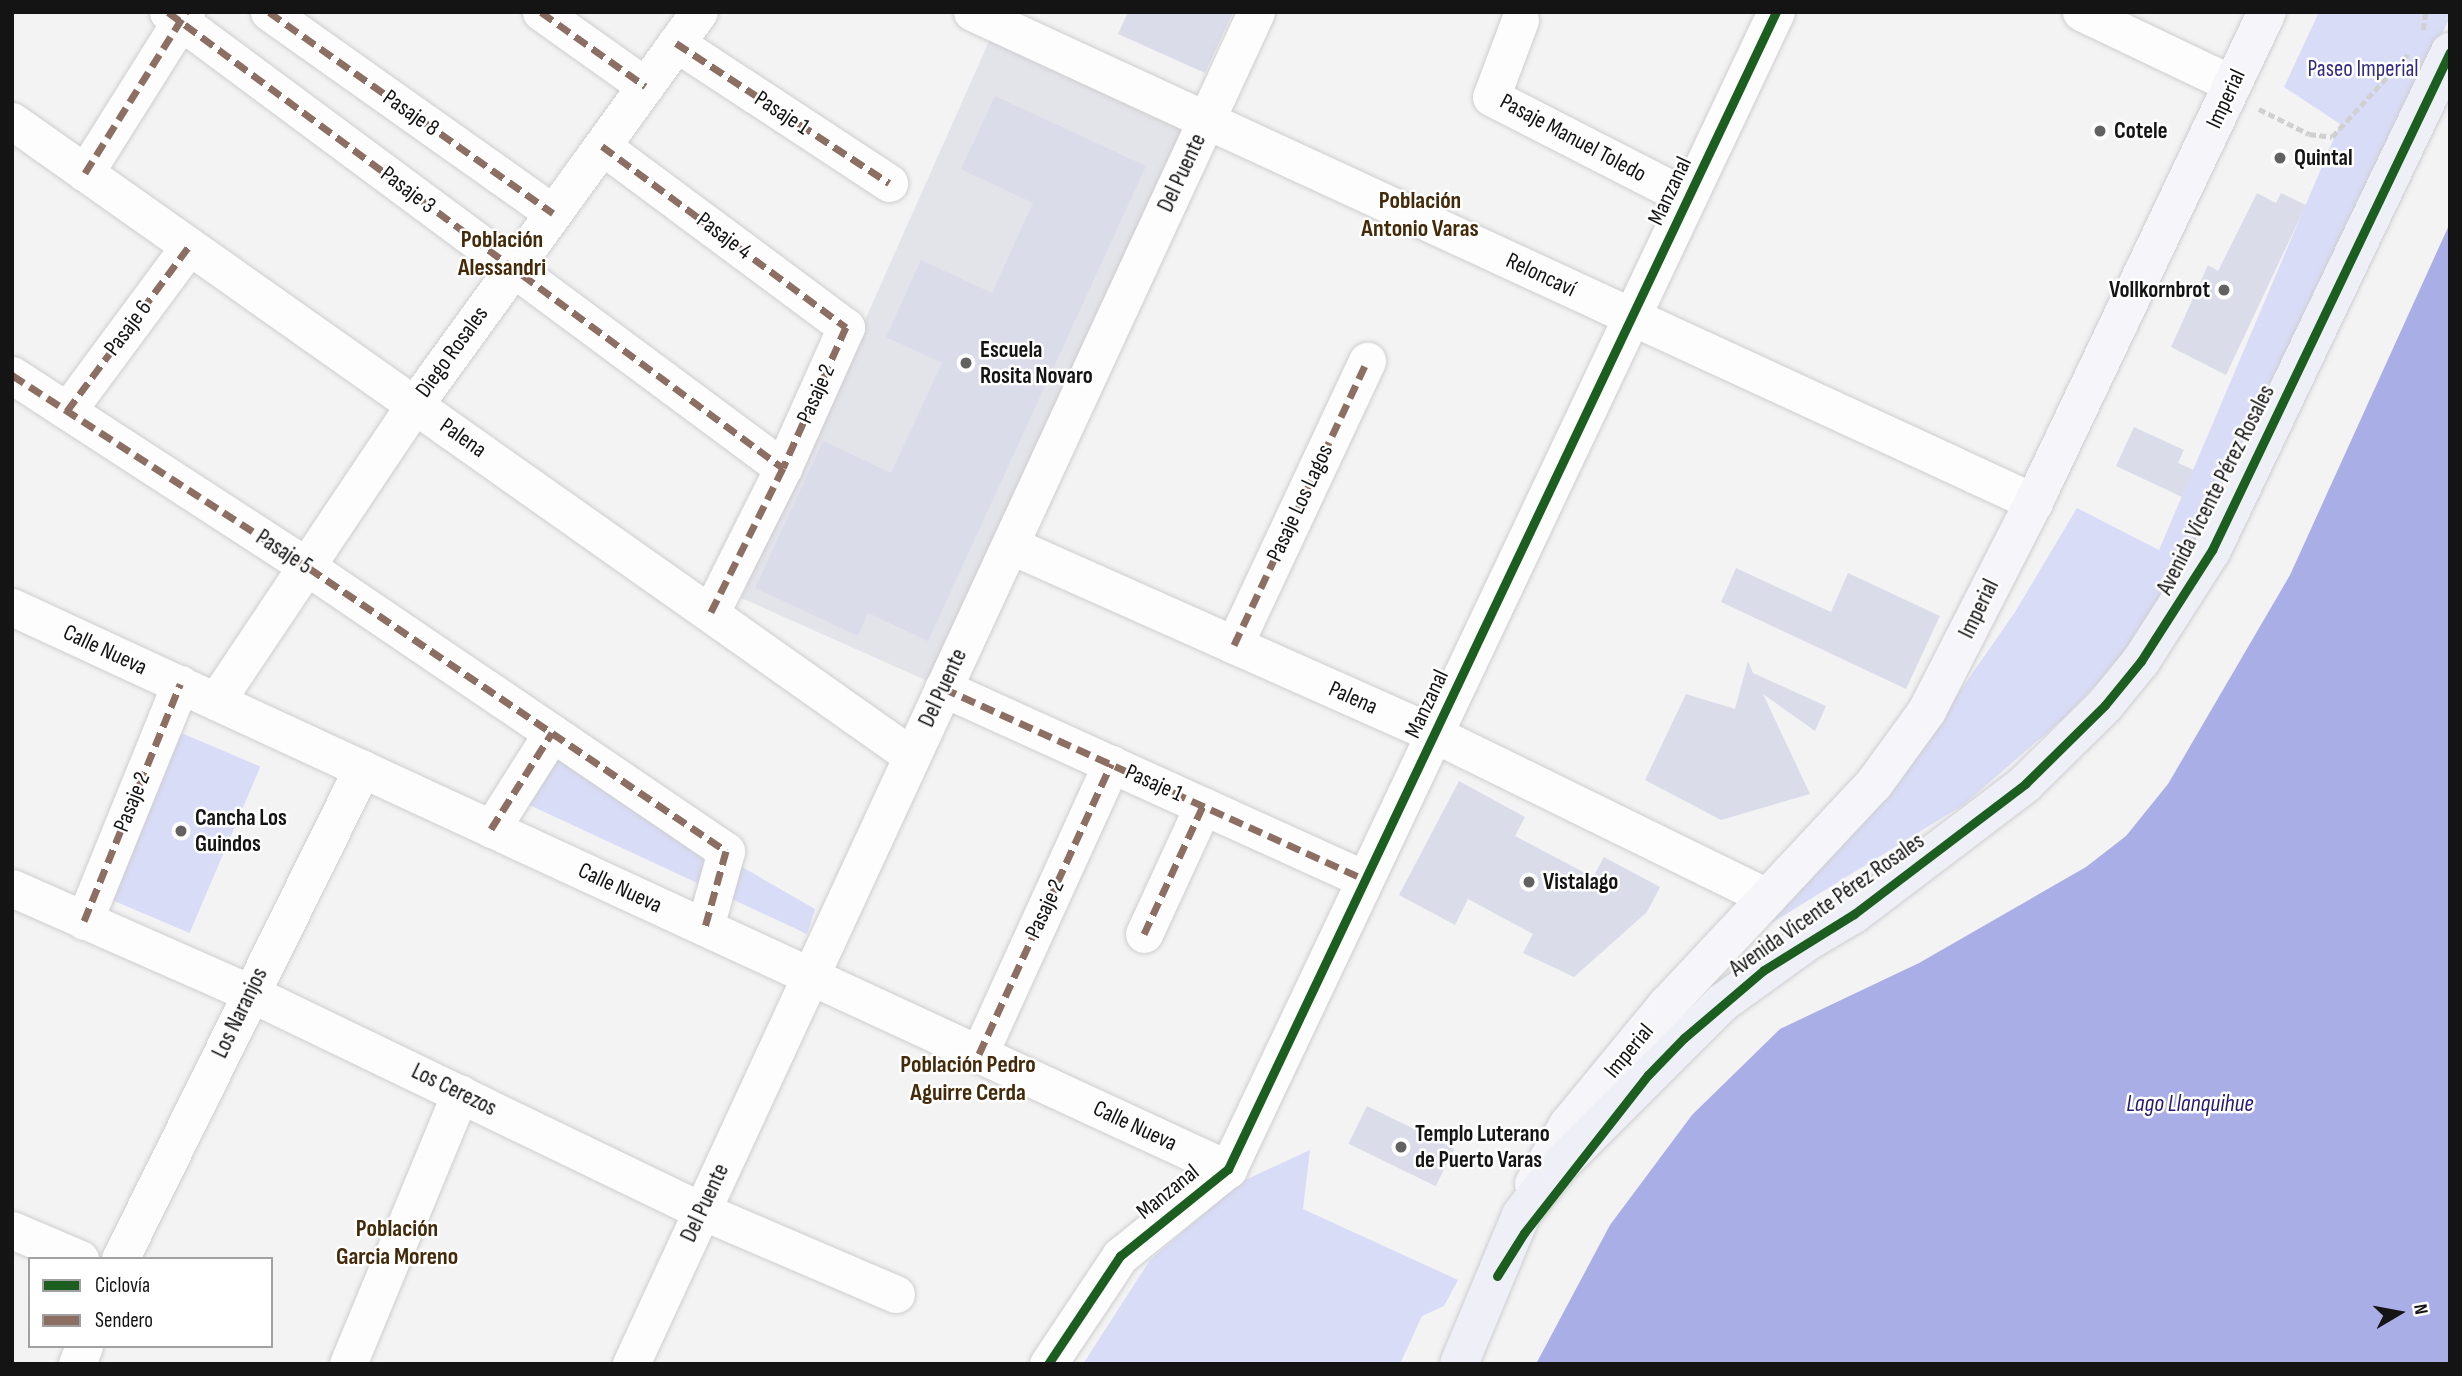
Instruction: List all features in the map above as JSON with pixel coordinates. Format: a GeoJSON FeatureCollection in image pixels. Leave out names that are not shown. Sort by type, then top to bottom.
{"type":"FeatureCollection","features":[{"type":"Feature","properties":{"kind":"main road","name":"Avenida Vicente Pérez Rosales"},"geometry":{"type":"LineString","coordinates":[[1559,1166],[1713,1012],[1764,970],[1854,914],[2025,784],[2105,705],[2141,661],[2212,550],[2432,49]]}},
{"type":"Feature","properties":{"kind":"main road","name":"Avenida Vicente Pérez Rosales"},"geometry":{"type":"LineString","coordinates":[[1459,1364],[1522,1224],[1648,1075]]}},
{"type":"Feature","properties":{"kind":"street","name":"Pasaje 8"},"geometry":{"type":"LineString","coordinates":[[269,12],[553,213]]}},
{"type":"Feature","properties":{"kind":"street"},"geometry":{"type":"LineString","coordinates":[[541,12],[645,86]]}},
{"type":"Feature","properties":{"kind":"street","name":"Diego Rosales"},"geometry":{"type":"LineString","coordinates":[[216,701],[309,568],[415,404],[699,12]]}},
{"type":"Feature","properties":{"kind":"street","name":"Del Puente"},"geometry":{"type":"LineString","coordinates":[[631,1364],[1256,12]]}},
{"type":"Feature","properties":{"kind":"street","name":"Manzanal"},"geometry":{"type":"LineString","coordinates":[[1048,1364],[1120,1256],[1228,1169],[1776,12]]}},
{"type":"Feature","properties":{"kind":"street"},"geometry":{"type":"LineString","coordinates":[[2081,12],[2245,97]]}},
{"type":"Feature","properties":{"kind":"street","name":"Imperial"},"geometry":{"type":"LineString","coordinates":[[1522,1224],[1544,1161],[1568,1125],[1667,1005],[1844,818],[1908,739],[1947,676],[2034,502],[2245,97],[2267,12]]}},
{"type":"Feature","properties":{"kind":"street"},"geometry":{"type":"LineString","coordinates":[[85,173],[178,15]]}},
{"type":"Feature","properties":{"kind":"street","name":"Pasaje 3"},"geometry":{"type":"LineString","coordinates":[[178,15],[783,468]]}},
{"type":"Feature","properties":{"kind":"street","name":"Reloncaví"},"geometry":{"type":"LineString","coordinates":[[985,15],[1206,120],[2034,502]]}},
{"type":"Feature","properties":{"kind":"street","name":"Pasaje Manuel Toledo"},"geometry":{"type":"LineString","coordinates":[[1520,20],[1491,97],[1688,198]]}},
{"type":"Feature","properties":{"kind":"street","name":"Pasaje 1"},"geometry":{"type":"LineString","coordinates":[[676,43],[889,183]]}},
{"type":"Feature","properties":{"kind":"street","name":"Palena"},"geometry":{"type":"LineString","coordinates":[[12,121],[912,756]]}},
{"type":"Feature","properties":{"kind":"street","name":"Pasaje 4"},"geometry":{"type":"LineString","coordinates":[[602,146],[846,327]]}},
{"type":"Feature","properties":{"kind":"street","name":"Pasaje 6"},"geometry":{"type":"LineString","coordinates":[[67,411],[189,246]]}},
{"type":"Feature","properties":{"kind":"street","name":"Pasaje 2"},"geometry":{"type":"LineString","coordinates":[[711,612],[783,468],[846,327]]}},
{"type":"Feature","properties":{"kind":"street","name":"Pasaje Los Lagos"},"geometry":{"type":"LineString","coordinates":[[1234,645],[1367,361]]}},
{"type":"Feature","properties":{"kind":"street","name":"Pasaje 5"},"geometry":{"type":"LineString","coordinates":[[12,375],[309,568],[726,851],[705,927]]}},
{"type":"Feature","properties":{"kind":"street","name":"Palena"},"geometry":{"type":"LineString","coordinates":[[1010,545],[1434,734],[1767,897]]}},
{"type":"Feature","properties":{"kind":"street","name":"Calle Nueva"},"geometry":{"type":"LineString","coordinates":[[12,607],[1228,1169]]}},
{"type":"Feature","properties":{"kind":"street","name":"Pasaje 2"},"geometry":{"type":"LineString","coordinates":[[84,921],[180,684]]}},
{"type":"Feature","properties":{"kind":"street","name":"Pasaje 1"},"geometry":{"type":"LineString","coordinates":[[943,688],[1364,879]]}},
{"type":"Feature","properties":{"kind":"street"},"geometry":{"type":"LineString","coordinates":[[492,829],[552,733]]}},
{"type":"Feature","properties":{"kind":"street","name":"Pasaje 2"},"geometry":{"type":"LineString","coordinates":[[979,1054],[1111,764]]}},
{"type":"Feature","properties":{"kind":"street","name":"Los Naranjos"},"geometry":{"type":"LineString","coordinates":[[121,1257],[362,769]]}},
{"type":"Feature","properties":{"kind":"street"},"geometry":{"type":"LineString","coordinates":[[1144,934],[1203,806]]}},
{"type":"Feature","properties":{"kind":"street","name":"Los Cerezos"},"geometry":{"type":"LineString","coordinates":[[12,888],[250,993],[702,1211],[895,1294]]}},
{"type":"Feature","properties":{"kind":"street"},"geometry":{"type":"LineString","coordinates":[[348,1364],[460,1093]]}},
{"type":"Feature","properties":{"kind":"street","name":"Imperial"},"geometry":{"type":"LineString","coordinates":[[1522,1224],[1559,1166],[1568,1125]]}},
{"type":"Feature","properties":{"kind":"street"},"geometry":{"type":"LineString","coordinates":[[12,1230],[75,1257]]}},
{"type":"Feature","properties":{"kind":"path"},"geometry":{"type":"LineString","coordinates":[[2245,97],[2309,134],[2332,136],[2432,49]]}},
{"type":"Feature","properties":{"kind":"shaded area","name":"Escuela Rosita Novaro"},"geometry":{"type":"Polygon","coordinates":[[[991,37],[1199,130],[950,691],[741,598],[991,37]]]}},
{"type":"Feature","properties":{"kind":"green space","name":"Paseo Imperial"},"geometry":{"type":"Polygon","coordinates":[[[2319,12],[2450,12],[2450,17],[2206,540],[2142,637],[2064,718],[1963,805],[1770,924],[1937,724],[2015,612],[2077,508],[2159,550],[2340,124],[2284,87],[2319,12]]]}},
{"type":"Feature","properties":{"kind":"green space","name":"Cancha Los Guindos"},"geometry":{"type":"Polygon","coordinates":[[[172,729],[260,767],[190,933],[101,896],[172,729]]]}},
{"type":"Feature","properties":{"kind":"green space"},"geometry":{"type":"Polygon","coordinates":[[[564,750],[737,864],[815,909],[807,934],[525,803],[564,750]]]}},
{"type":"Feature","properties":{"kind":"green space"},"geometry":{"type":"Polygon","coordinates":[[[1310,1150],[1303,1209],[1458,1280],[1444,1306],[1422,1316],[1400,1364],[1083,1364],[1150,1260],[1241,1182],[1310,1150]]]}},
{"type":"Feature","properties":{"kind":"water","name":"Lago Llanquihue"},"geometry":{"type":"Polygon","coordinates":[[[2450,223],[2450,1364],[1536,1364],[1610,1225],[1692,1115],[1780,1029],[1919,963],[2086,867],[2126,836],[2168,784],[2290,575],[2450,223]]]}},
{"type":"Feature","properties":{"kind":"building"},"geometry":{"type":"Polygon","coordinates":[[[1128,12],[1233,12],[1205,73],[1118,34],[1128,12]]]}},
{"type":"Feature","properties":{"kind":"building"},"geometry":{"type":"Polygon","coordinates":[[[995,96],[1146,166],[928,641],[868,613],[858,636],[755,588],[823,441],[891,473],[942,363],[886,337],[921,260],[992,293],[1033,203],[961,169],[995,96]]]}},
{"type":"Feature","properties":{"kind":"building"},"geometry":{"type":"Polygon","coordinates":[[[2257,193],[2276,203],[2281,193],[2306,205],[2226,375],[2171,347],[2208,265],[2218,271],[2257,193]]]}},
{"type":"Feature","properties":{"kind":"building"},"geometry":{"type":"Polygon","coordinates":[[[2134,427],[2184,450],[2178,463],[2194,470],[2182,497],[2116,466],[2134,427]]]}},
{"type":"Feature","properties":{"kind":"building"},"geometry":{"type":"Polygon","coordinates":[[[1736,568],[1831,612],[1848,573],[1940,616],[1906,689],[1721,602],[1736,568]]]}},
{"type":"Feature","properties":{"kind":"building"},"geometry":{"type":"Polygon","coordinates":[[[1748,661],[1753,673],[1826,706],[1815,731],[1763,694],[1810,794],[1721,820],[1645,780],[1686,694],[1735,709],[1748,661]]]}},
{"type":"Feature","properties":{"kind":"building","name":"Vistalago"},"geometry":{"type":"Polygon","coordinates":[[[1459,781],[1525,817],[1515,836],[1593,877],[1604,857],[1660,887],[1647,912],[1574,977],[1523,953],[1533,934],[1468,899],[1455,925],[1399,895],[1459,781]]]}},
{"type":"Feature","properties":{"kind":"building","name":"Templo Luterano de Puerto Varas"},"geometry":{"type":"Polygon","coordinates":[[[1367,1106],[1454,1149],[1436,1186],[1349,1144],[1367,1106]]]}},
{"type":"Feature","properties":{"kind":"marked path"},"geometry":{"type":"LineString","coordinates":[[168,12],[783,468]]}},
{"type":"Feature","properties":{"kind":"marked path"},"geometry":{"type":"LineString","coordinates":[[85,173],[186,12]]}},
{"type":"Feature","properties":{"kind":"marked path"},"geometry":{"type":"LineString","coordinates":[[269,12],[553,213]]}},
{"type":"Feature","properties":{"kind":"marked path"},"geometry":{"type":"LineString","coordinates":[[541,12],[645,86]]}},
{"type":"Feature","properties":{"kind":"marked path"},"geometry":{"type":"LineString","coordinates":[[676,43],[889,183]]}},
{"type":"Feature","properties":{"kind":"marked path"},"geometry":{"type":"LineString","coordinates":[[602,146],[846,327],[783,468],[711,612]]}},
{"type":"Feature","properties":{"kind":"marked path"},"geometry":{"type":"LineString","coordinates":[[67,411],[189,246]]}},
{"type":"Feature","properties":{"kind":"marked path"},"geometry":{"type":"LineString","coordinates":[[1234,645],[1367,361]]}},
{"type":"Feature","properties":{"kind":"marked path"},"geometry":{"type":"LineString","coordinates":[[12,375],[309,568],[726,851],[705,927]]}},
{"type":"Feature","properties":{"kind":"marked path"},"geometry":{"type":"LineString","coordinates":[[84,921],[180,684]]}},
{"type":"Feature","properties":{"kind":"marked path"},"geometry":{"type":"LineString","coordinates":[[943,688],[1364,879]]}},
{"type":"Feature","properties":{"kind":"marked path"},"geometry":{"type":"LineString","coordinates":[[491,829],[552,733]]}},
{"type":"Feature","properties":{"kind":"marked path"},"geometry":{"type":"LineString","coordinates":[[979,1054],[1111,764]]}},
{"type":"Feature","properties":{"kind":"marked path"},"geometry":{"type":"LineString","coordinates":[[1144,934],[1203,806]]}},
{"type":"Feature","properties":{"kind":"cycle path"},"geometry":{"type":"LineString","coordinates":[[1048,1364],[1120,1256],[1228,1169],[1776,12]]}},
{"type":"Feature","properties":{"kind":"cycle path"},"geometry":{"type":"LineString","coordinates":[[1497,1276],[1524,1233],[1648,1075],[1684,1038],[1764,970],[1854,914],[2025,784],[2105,705],[2141,661],[2212,550],[2450,52]]}},
{"type":"Feature","properties":{"kind":"place","name":"Cotele"},"geometry":{"type":"Point","coordinates":[2100,131]}},
{"type":"Feature","properties":{"kind":"place","name":"Quintal"},"geometry":{"type":"Point","coordinates":[2280,158]}},
{"type":"Feature","properties":{"kind":"place","name":"Vollkornbrot"},"geometry":{"type":"Point","coordinates":[2224,290]}},
{"type":"Feature","properties":{"kind":"place","name":"Escuela Rosita Novaro"},"geometry":{"type":"Point","coordinates":[966,363]}},
{"type":"Feature","properties":{"kind":"place","name":"Cancha Los Guindos"},"geometry":{"type":"Point","coordinates":[181,831]}},
{"type":"Feature","properties":{"kind":"place","name":"Vistalago"},"geometry":{"type":"Point","coordinates":[1529,882]}},
{"type":"Feature","properties":{"kind":"place","name":"Templo Luterano de Puerto Varas"},"geometry":{"type":"Point","coordinates":[1401,1147]}},
{"type":"Feature","properties":{"kind":"district","name":"Población Antonio Varas"},"geometry":{"type":"Point","coordinates":[1420,215]}},
{"type":"Feature","properties":{"kind":"district","name":"Población Alessandri"},"geometry":{"type":"Point","coordinates":[502,254]}},
{"type":"Feature","properties":{"kind":"district","name":"Población Pedro Aguirre Cerda"},"geometry":{"type":"Point","coordinates":[968,1079]}},
{"type":"Feature","properties":{"kind":"district","name":"Población Garcia Moreno"},"geometry":{"type":"Point","coordinates":[397,1243]}}]}
